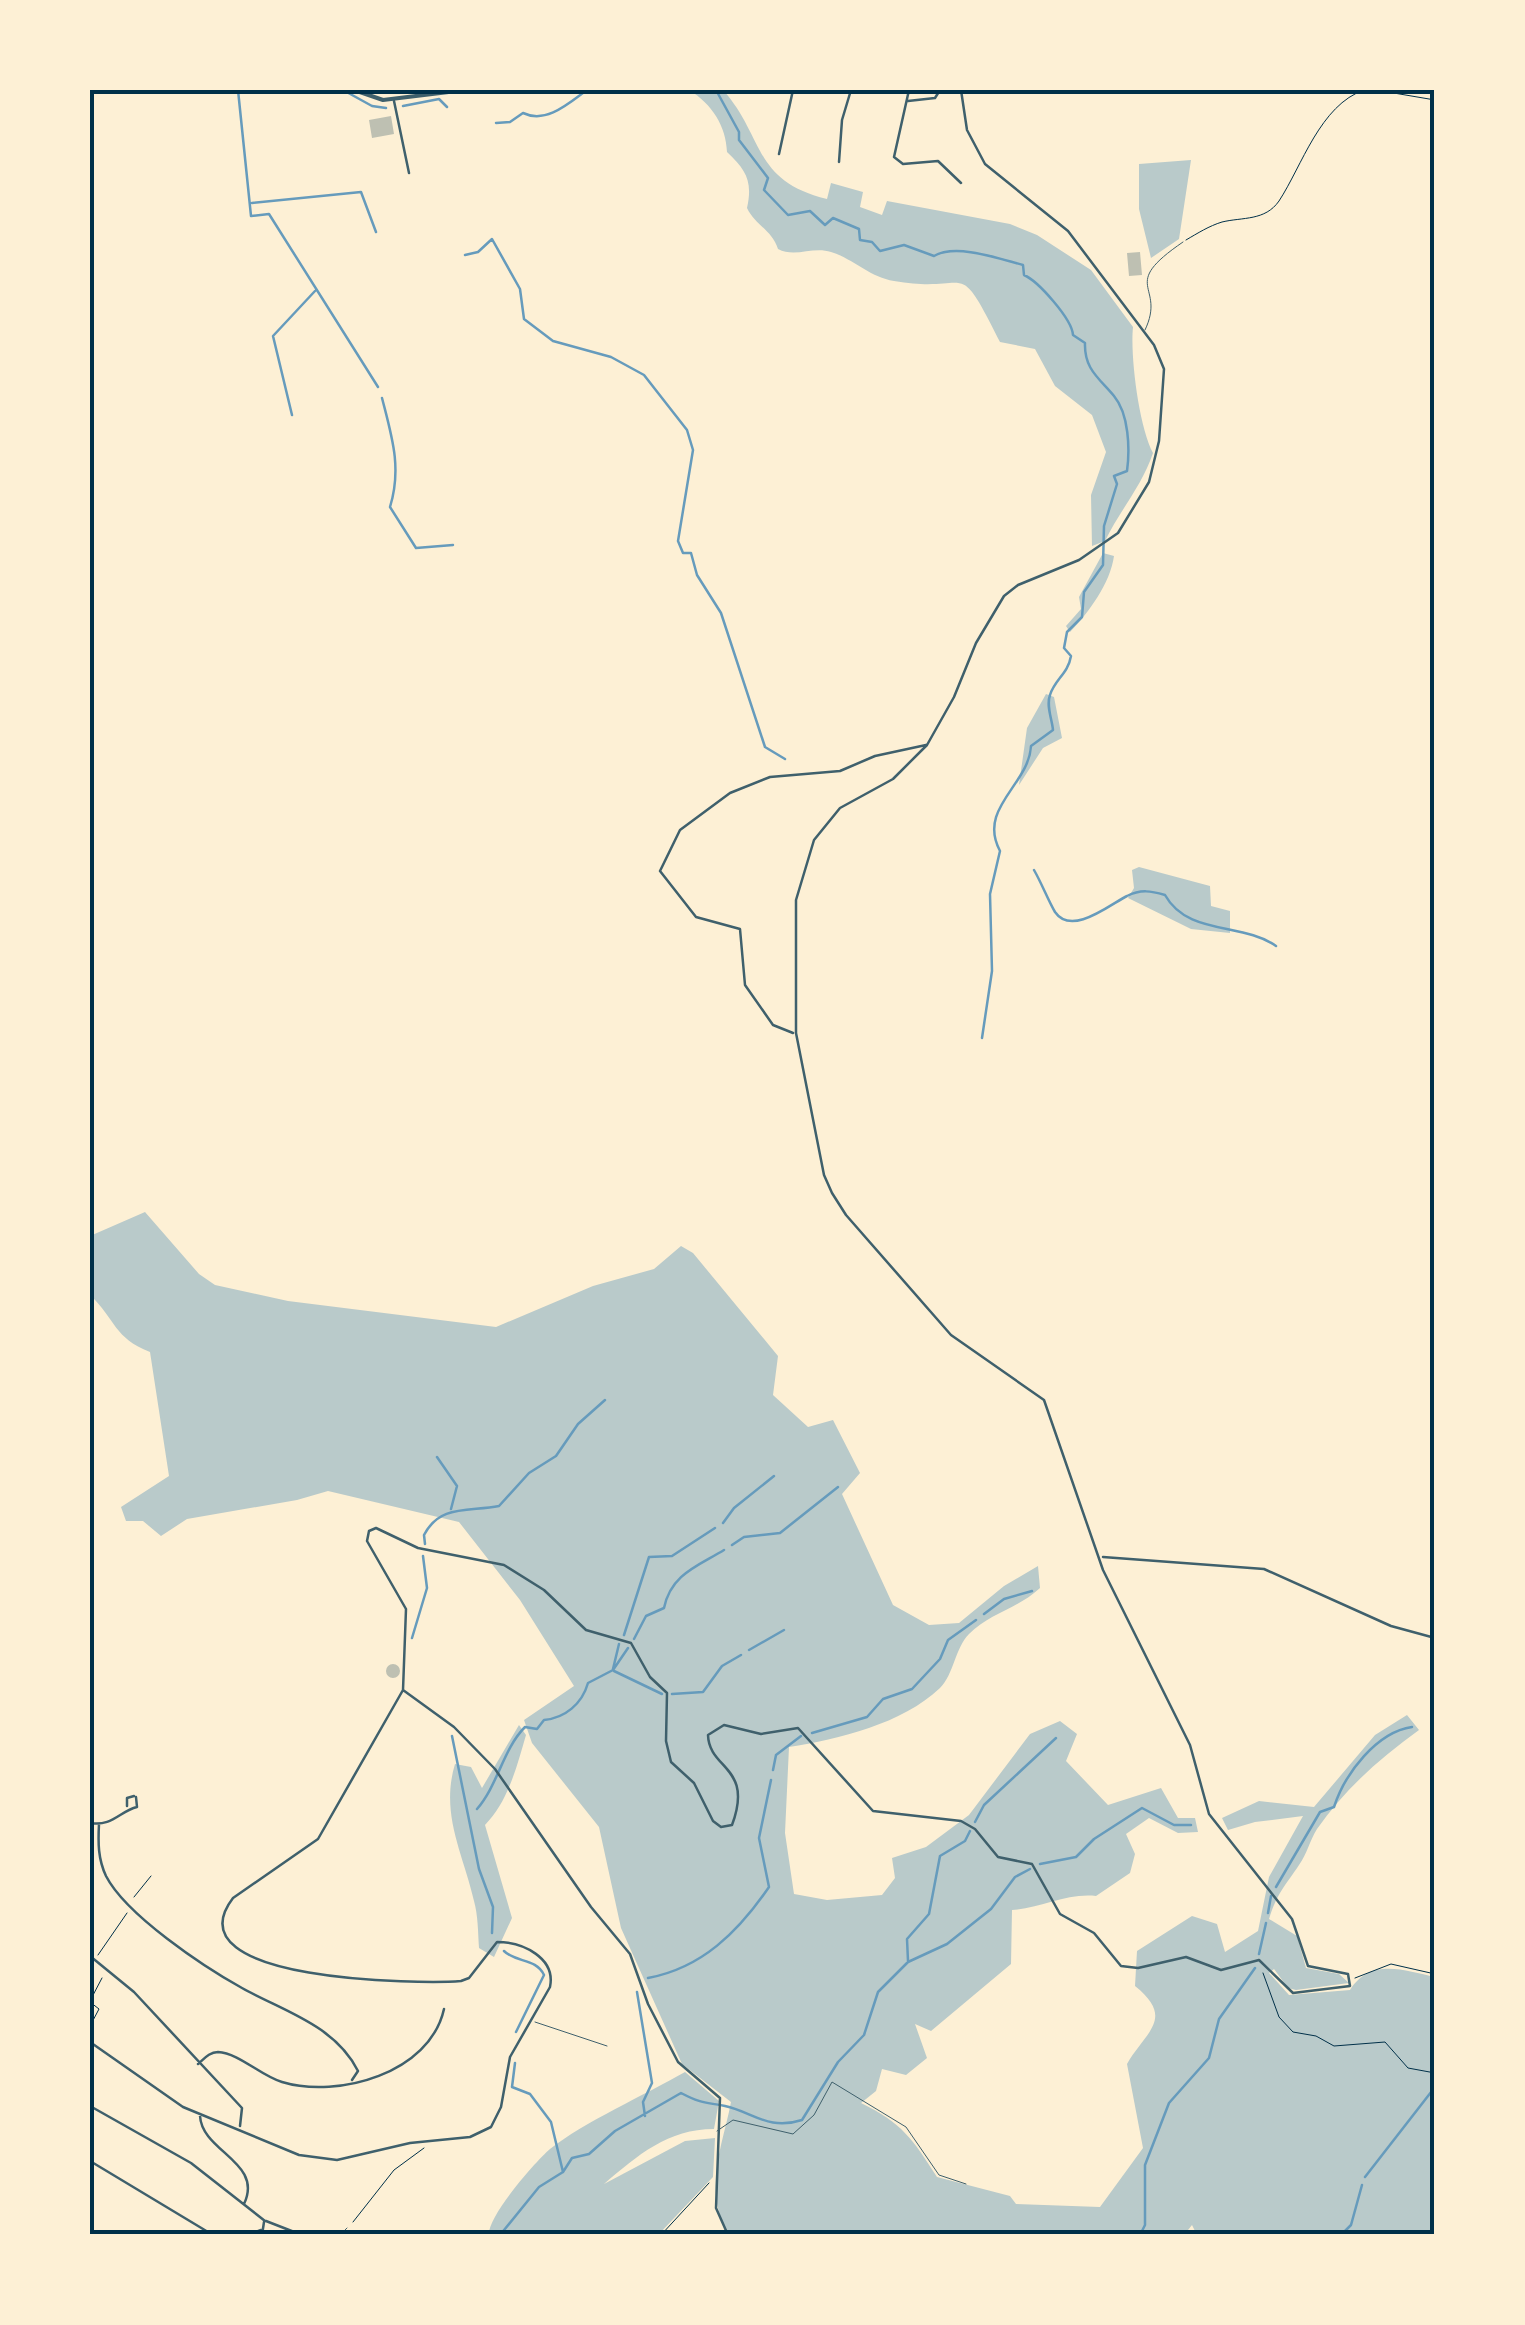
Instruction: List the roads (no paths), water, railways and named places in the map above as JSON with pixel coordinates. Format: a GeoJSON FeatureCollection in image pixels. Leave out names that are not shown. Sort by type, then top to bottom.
{"type":"FeatureCollection","features":[{"type":"Feature","properties":{"kind":"street"},"geometry":{"type":"LineString","coordinates":[[354,90],[394,100],[465,90]]}},
{"type":"Feature","properties":{"kind":"street"},"geometry":{"type":"LineString","coordinates":[[404,90],[404,99]]}},
{"type":"Feature","properties":{"kind":"street"},"geometry":{"type":"LineString","coordinates":[[779,154],[792,90]]}},
{"type":"Feature","properties":{"kind":"street"},"geometry":{"type":"LineString","coordinates":[[839,162],[842,120],[851,90]]}},
{"type":"Feature","properties":{"kind":"street"},"geometry":{"type":"LineString","coordinates":[[910,90],[894,157],[903,164],[938,161],[960,182]]}},
{"type":"Feature","properties":{"kind":"street"},"geometry":{"type":"LineString","coordinates":[[907,101],[936,98],[940,90]]}},
{"type":"Feature","properties":{"kind":"street"},"geometry":{"type":"LineString","coordinates":[[90,2042],[183,2107],[299,2155],[323,2160],[410,2143],[470,2138],[491,2128],[501,2107],[510,2057],[552,1977],[544,1959],[517,1945],[497,1942],[469,1978],[460,1981],[314,1976],[246,1954],[236,1947],[225,1929],[225,1912],[233,1898],[318,1839],[402,1690],[409,1622],[400,1595],[367,1541],[372,1528],[418,1548],[504,1565],[544,1590],[586,1630],[631,1643],[650,1677],[667,1694],[666,1741],[671,1762],[694,1782],[713,1821],[722,1827],[732,1824],[740,1793],[726,1763],[710,1749],[708,1735],[724,1725],[761,1734],[798,1728],[872,1810],[962,1821],[975,1829],[998,1857],[1032,1864],[1060,1914],[1094,1933],[1121,1966],[1138,1968],[1186,1957],[1221,1970],[1258,1960],[1292,1993],[1344,1990],[1352,1980],[1348,1974],[1308,1966],[1283,1905],[1215,1826],[1190,1745],[1161,1681],[1124,1619],[1044,1400],[952,1335],[846,1216],[824,1176],[796,1033],[796,900],[814,840],[840,808],[882,787],[928,745],[954,697],[976,642],[1004,596],[1018,585],[1106,545],[1150,482],[1159,441],[1164,368],[1144,332],[1068,230],[985,164],[967,130],[960,90]]}},
{"type":"Feature","properties":{"kind":"street"},"geometry":{"type":"LineString","coordinates":[[394,100],[409,172]]}},
{"type":"Feature","properties":{"kind":"street"},"geometry":{"type":"LineString","coordinates":[[796,1033],[773,1025],[744,985],[740,930],[696,917],[660,871],[680,830],[730,793],[770,777],[840,771],[875,756],[928,745]]}},
{"type":"Feature","properties":{"kind":"street"},"geometry":{"type":"LineString","coordinates":[[1101,1557],[1264,1569],[1391,1626],[1435,1638]]}},
{"type":"Feature","properties":{"kind":"street"},"geometry":{"type":"LineString","coordinates":[[402,1690],[454,1727],[501,1778],[630,1954],[648,2004],[678,2062],[722,2102],[714,2176],[717,2218],[728,2235]]}},
{"type":"Feature","properties":{"kind":"street"},"geometry":{"type":"LineString","coordinates":[[90,1822],[113,1821],[128,1808]]}},
{"type":"Feature","properties":{"kind":"street"},"geometry":{"type":"LineString","coordinates":[[99,1824],[99,1858],[113,1887],[130,1905],[242,1988],[315,2025],[356,2066],[358,2074],[352,2080]]}},
{"type":"Feature","properties":{"kind":"street"},"geometry":{"type":"LineString","coordinates":[[90,1956],[134,1992],[242,2108],[240,2128]]}},
{"type":"Feature","properties":{"kind":"street"},"geometry":{"type":"LineString","coordinates":[[198,2064],[210,2054],[221,2052],[286,2084],[314,2086],[387,2074],[414,2060],[426,2047],[444,2010]]}},
{"type":"Feature","properties":{"kind":"street"},"geometry":{"type":"LineString","coordinates":[[90,2106],[191,2163],[264,2221],[302,2235]]}},
{"type":"Feature","properties":{"kind":"street"},"geometry":{"type":"LineString","coordinates":[[201,2114],[205,2134],[246,2176],[249,2189],[244,2205]]}},
{"type":"Feature","properties":{"kind":"street"},"geometry":{"type":"LineString","coordinates":[[90,2161],[213,2235]]}},
{"type":"Feature","properties":{"kind":"street"},"geometry":{"type":"LineString","coordinates":[[248,2235],[262,2232],[264,2221]]}},
{"type":"Feature","properties":{"kind":"lane"},"geometry":{"type":"LineString","coordinates":[[727,90],[734,90]]}},
{"type":"Feature","properties":{"kind":"lane"},"geometry":{"type":"LineString","coordinates":[[1144,332],[1149,322],[1147,272],[1154,262],[1183,242]]}},
{"type":"Feature","properties":{"kind":"lane"},"geometry":{"type":"LineString","coordinates":[[530,2020],[608,2046]]}},
{"type":"Feature","properties":{"kind":"lane"},"geometry":{"type":"LineString","coordinates":[[717,2131],[733,2120],[793,2134],[806,2126],[832,2082],[906,2127],[939,2175],[966,2184]]}},
{"type":"Feature","properties":{"kind":"lane"},"geometry":{"type":"LineString","coordinates":[[340,2235],[347,2228]]}},
{"type":"Feature","properties":{"kind":"waterway"},"geometry":{"type":"LineString","coordinates":[[238,90],[251,216],[269,214],[378,387]]}},
{"type":"Feature","properties":{"kind":"waterway"},"geometry":{"type":"LineString","coordinates":[[343,90],[372,106],[386,108]]}},
{"type":"Feature","properties":{"kind":"waterway"},"geometry":{"type":"LineString","coordinates":[[496,123],[510,122],[523,113],[548,114],[587,90]]}},
{"type":"Feature","properties":{"kind":"waterway"},"geometry":{"type":"LineString","coordinates":[[716,90],[739,132],[739,140],[768,178],[764,190],[788,215],[810,211],[825,225],[833,218],[859,229],[860,240],[872,242],[880,251],[904,245],[934,256],[966,252],[1023,265],[1024,275],[1053,301],[1073,335],[1085,343],[1090,366],[1119,403],[1125,422],[1127,471],[1114,476],[1117,484],[1104,526],[1103,565],[1084,592],[1082,617],[1067,632],[1064,648],[1071,656],[1049,699],[1053,730],[1031,746],[1022,773],[995,822],[1000,851],[990,894],[992,971],[982,1038]]}},
{"type":"Feature","properties":{"kind":"waterway"},"geometry":{"type":"LineString","coordinates":[[403,106],[439,99],[447,107]]}},
{"type":"Feature","properties":{"kind":"waterway"},"geometry":{"type":"LineString","coordinates":[[252,203],[361,192],[376,232]]}},
{"type":"Feature","properties":{"kind":"waterway"},"geometry":{"type":"LineString","coordinates":[[465,255],[478,252],[492,239],[520,289],[524,319],[553,341],[611,357],[644,375],[687,430],[693,450],[678,541],[683,553],[691,553],[697,575],[721,613],[765,747],[785,759]]}},
{"type":"Feature","properties":{"kind":"waterway"},"geometry":{"type":"LineString","coordinates":[[292,415],[273,336],[315,291]]}},
{"type":"Feature","properties":{"kind":"waterway"},"geometry":{"type":"LineString","coordinates":[[382,398],[395,466],[390,507],[416,548],[453,545]]}},
{"type":"Feature","properties":{"kind":"waterway"},"geometry":{"type":"LineString","coordinates":[[1034,870],[1062,919],[1081,920],[1132,894],[1151,892],[1165,895],[1187,917],[1276,946]]}},
{"type":"Feature","properties":{"kind":"waterway"},"geometry":{"type":"LineString","coordinates":[[425,1544],[424,1535],[438,1518],[456,1511],[499,1506],[529,1473],[556,1456],[578,1424],[605,1400]]}},
{"type":"Feature","properties":{"kind":"waterway"},"geometry":{"type":"LineString","coordinates":[[437,1457],[457,1486],[451,1509]]}},
{"type":"Feature","properties":{"kind":"waterway"},"geometry":{"type":"LineString","coordinates":[[723,1523],[734,1508],[774,1476]]}},
{"type":"Feature","properties":{"kind":"waterway"},"geometry":{"type":"LineString","coordinates":[[732,1545],[744,1537],[780,1533],[838,1487]]}},
{"type":"Feature","properties":{"kind":"waterway"},"geometry":{"type":"LineString","coordinates":[[624,1635],[649,1557],[672,1556],[715,1528]]}},
{"type":"Feature","properties":{"kind":"waterway"},"geometry":{"type":"LineString","coordinates":[[634,1639],[646,1616],[664,1608],[679,1579],[724,1550]]}},
{"type":"Feature","properties":{"kind":"waterway"},"geometry":{"type":"LineString","coordinates":[[412,1638],[427,1588],[423,1556]]}},
{"type":"Feature","properties":{"kind":"waterway"},"geometry":{"type":"LineString","coordinates":[[984,1614],[1004,1599],[1032,1591]]}},
{"type":"Feature","properties":{"kind":"waterway"},"geometry":{"type":"LineString","coordinates":[[812,1733],[867,1717],[883,1699],[912,1689],[940,1659],[948,1640],[976,1620]]}},
{"type":"Feature","properties":{"kind":"waterway"},"geometry":{"type":"LineString","coordinates":[[749,1650],[784,1630]]}},
{"type":"Feature","properties":{"kind":"waterway"},"geometry":{"type":"LineString","coordinates":[[613,1669],[619,1644]]}},
{"type":"Feature","properties":{"kind":"waterway"},"geometry":{"type":"LineString","coordinates":[[477,1809],[525,1727],[537,1729],[544,1720],[572,1709],[588,1683],[613,1670],[628,1648]]}},
{"type":"Feature","properties":{"kind":"waterway"},"geometry":{"type":"LineString","coordinates":[[672,1694],[703,1692],[722,1666],[741,1655]]}},
{"type":"Feature","properties":{"kind":"waterway"},"geometry":{"type":"LineString","coordinates":[[614,1671],[662,1694]]}},
{"type":"Feature","properties":{"kind":"waterway"},"geometry":{"type":"LineString","coordinates":[[1276,1887],[1320,1812],[1334,1807],[1364,1756],[1387,1737],[1412,1727]]}},
{"type":"Feature","properties":{"kind":"waterway"},"geometry":{"type":"LineString","coordinates":[[452,1736],[479,1869],[493,1907],[492,1933]]}},
{"type":"Feature","properties":{"kind":"waterway"},"geometry":{"type":"LineString","coordinates":[[773,1770],[776,1755],[801,1736]]}},
{"type":"Feature","properties":{"kind":"waterway"},"geometry":{"type":"LineString","coordinates":[[975,1822],[984,1805],[1056,1738]]}},
{"type":"Feature","properties":{"kind":"waterway"},"geometry":{"type":"LineString","coordinates":[[648,1978],[685,1966],[717,1946],[745,1919],[769,1887],[759,1838],[771,1780]]}},
{"type":"Feature","properties":{"kind":"waterway"},"geometry":{"type":"LineString","coordinates":[[1040,1864],[1076,1857],[1094,1839],[1142,1808],[1174,1825],[1191,1825]]}},
{"type":"Feature","properties":{"kind":"waterway"},"geometry":{"type":"LineString","coordinates":[[908,1961],[907,1939],[929,1914],[940,1856],[965,1841],[970,1831]]}},
{"type":"Feature","properties":{"kind":"waterway"},"geometry":{"type":"LineString","coordinates":[[500,2235],[539,2187],[563,2172],[572,2158],[589,2154],[615,2131],[681,2093],[770,2122],[802,2120],[838,2062],[864,2035],[878,1992],[908,1962],[947,1944],[991,1909],[1015,1877],[1030,1869]]}},
{"type":"Feature","properties":{"kind":"waterway"},"geometry":{"type":"LineString","coordinates":[[1268,1913],[1271,1896]]}},
{"type":"Feature","properties":{"kind":"waterway"},"geometry":{"type":"LineString","coordinates":[[1259,1954],[1266,1923]]}},
{"type":"Feature","properties":{"kind":"waterway"},"geometry":{"type":"LineString","coordinates":[[504,1951],[536,1966],[544,1975],[516,2032]]}},
{"type":"Feature","properties":{"kind":"waterway"},"geometry":{"type":"LineString","coordinates":[[1140,2235],[1145,2225],[1145,2165],[1169,2103],[1209,2058],[1219,2019],[1255,1968]]}},
{"type":"Feature","properties":{"kind":"waterway"},"geometry":{"type":"LineString","coordinates":[[637,1992],[652,2083],[643,2102],[645,2116]]}},
{"type":"Feature","properties":{"kind":"waterway"},"geometry":{"type":"LineString","coordinates":[[515,2063],[512,2087],[530,2094],[551,2122],[563,2172]]}},
{"type":"Feature","properties":{"kind":"waterway"},"geometry":{"type":"LineString","coordinates":[[1365,2177],[1435,2087]]}},
{"type":"Feature","properties":{"kind":"waterway"},"geometry":{"type":"LineString","coordinates":[[1341,2235],[1351,2225],[1362,2185]]}}]}
